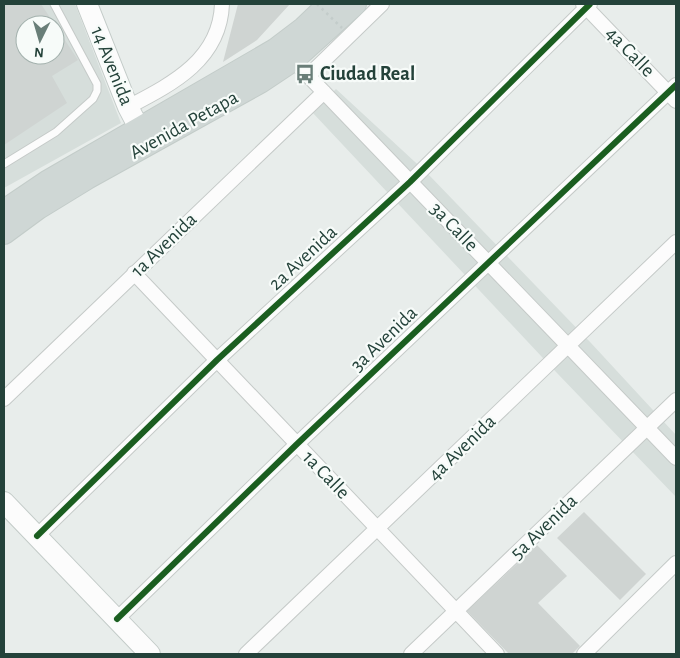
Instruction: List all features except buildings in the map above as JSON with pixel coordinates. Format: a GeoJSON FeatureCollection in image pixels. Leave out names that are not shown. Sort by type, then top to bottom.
{"type":"FeatureCollection","features":[{"type":"Feature","properties":{"kind":"main road","name":"Avenida Petapa"},"geometry":{"type":"LineString","coordinates":[[4,211],[47,182],[275,50],[304,28],[329,4]]}},
{"type":"Feature","properties":{"kind":"main road","name":"Avenida Petapa"},"geometry":{"type":"LineString","coordinates":[[4,233],[38,208],[87,178],[260,82],[301,68],[355,4]]}},
{"type":"Feature","properties":{"kind":"street","name":"14 Avenida"},"geometry":{"type":"LineString","coordinates":[[87,4],[128,107],[139,128]]}},
{"type":"Feature","properties":{"kind":"street"},"geometry":{"type":"LineString","coordinates":[[128,107],[186,73],[208,51],[216,36],[222,14],[222,4]]}},
{"type":"Feature","properties":{"kind":"street"},"geometry":{"type":"LineString","coordinates":[[301,68],[382,4]]}},
{"type":"Feature","properties":{"kind":"street","name":"4a Calle"},"geometry":{"type":"LineString","coordinates":[[587,5],[674,93]]}},
{"type":"Feature","properties":{"kind":"street","name":"2a Avenida"},"geometry":{"type":"LineString","coordinates":[[37,536],[216,360],[410,182],[587,5]]}},
{"type":"Feature","properties":{"kind":"street","name":"3a Calle"},"geometry":{"type":"LineString","coordinates":[[301,68],[676,458]]}},
{"type":"Feature","properties":{"kind":"street","name":"1a Avenida"},"geometry":{"type":"LineString","coordinates":[[4,399],[324,92]]}},
{"type":"Feature","properties":{"kind":"street","name":"3a Avenida"},"geometry":{"type":"LineString","coordinates":[[117,619],[296,445],[488,263],[674,93]]}},
{"type":"Feature","properties":{"kind":"street","name":"4a Avenida"},"geometry":{"type":"LineString","coordinates":[[246,654],[676,242]]}},
{"type":"Feature","properties":{"kind":"street","name":"1a Calle"},"geometry":{"type":"LineString","coordinates":[[134,273],[296,445],[498,654]]}},
{"type":"Feature","properties":{"kind":"street","name":"5a Avenida"},"geometry":{"type":"LineString","coordinates":[[411,654],[676,400]]}},
{"type":"Feature","properties":{"kind":"street"},"geometry":{"type":"LineString","coordinates":[[4,502],[150,654]]}},
{"type":"Feature","properties":{"kind":"street"},"geometry":{"type":"LineString","coordinates":[[584,654],[676,563]]}},
{"type":"Feature","properties":{"kind":"lane"},"geometry":{"type":"LineString","coordinates":[[4,164],[56,132],[93,99],[97,91],[96,84],[54,4]]}},
{"type":"Feature","properties":{"kind":"path"},"geometry":{"type":"LineString","coordinates":[[316,4],[342,28]]}},
{"type":"Feature","properties":{"kind":"shaded area"},"geometry":{"type":"Polygon","coordinates":[[[4,4],[75,4],[121,123],[4,188],[4,4]]]}},
{"type":"Feature","properties":{"kind":"shaded area"},"geometry":{"type":"Polygon","coordinates":[[[336,89],[428,174],[591,343],[676,435],[676,497],[312,112],[336,89]]]}},
{"type":"Feature","properties":{"kind":"cycle path"},"geometry":{"type":"LineString","coordinates":[[37,536],[217,360],[410,182],[590,4]]}},
{"type":"Feature","properties":{"kind":"cycle path"},"geometry":{"type":"LineString","coordinates":[[117,619],[296,445],[676,85]]}},
{"type":"Feature","properties":{"kind":"place","name":"Ciudad Real"},"geometry":{"type":"Point","coordinates":[305,74]}}]}
